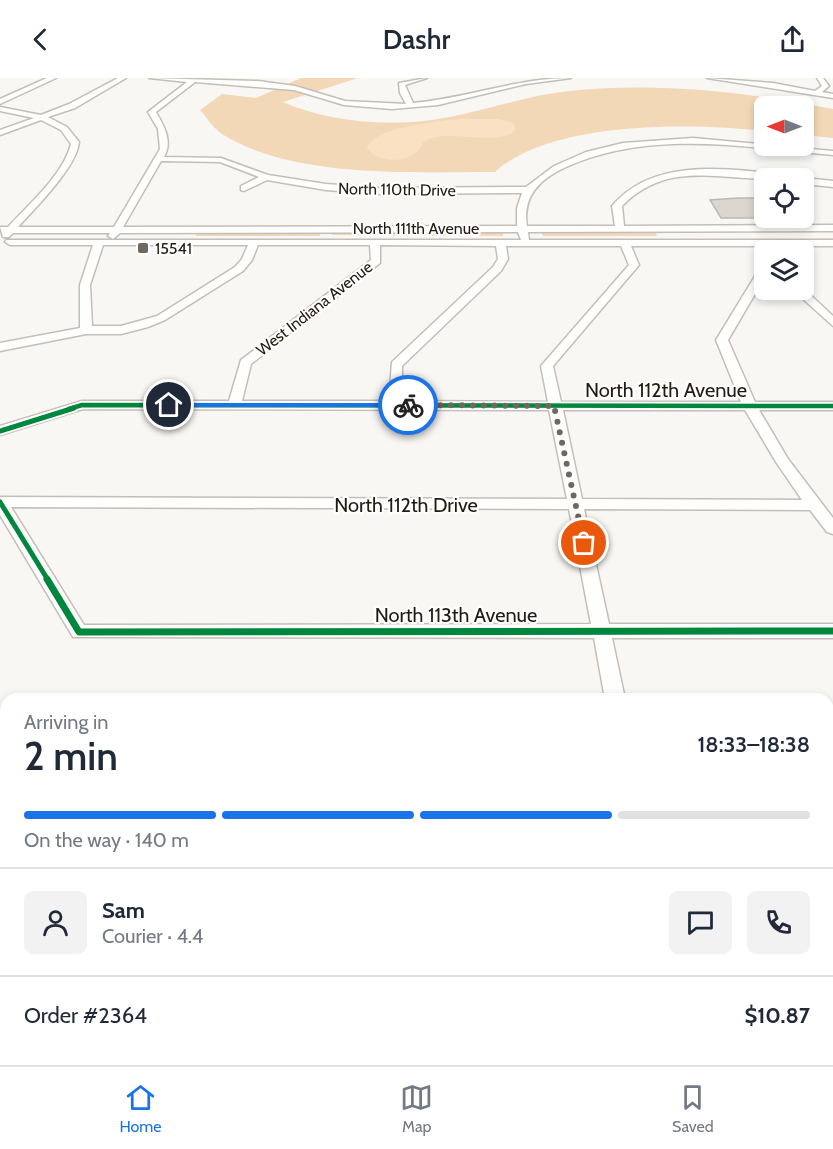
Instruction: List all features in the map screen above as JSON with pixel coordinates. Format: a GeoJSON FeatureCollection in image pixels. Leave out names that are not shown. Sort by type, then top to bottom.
{"type":"FeatureCollection","features":[{"type":"Feature","properties":{"kind":"street"},"geometry":{"type":"LineString","coordinates":[[0,102],[54,78]]}},
{"type":"Feature","properties":{"kind":"street"},"geometry":{"type":"LineString","coordinates":[[0,133],[43,118],[97,94],[123,78]]}},
{"type":"Feature","properties":{"kind":"street"},"geometry":{"type":"LineString","coordinates":[[152,78],[195,79],[295,88],[358,105],[411,106],[438,103],[526,82],[568,78]]}},
{"type":"Feature","properties":{"kind":"street"},"geometry":{"type":"LineString","coordinates":[[411,106],[401,84],[424,78]]}},
{"type":"Feature","properties":{"kind":"street"},"geometry":{"type":"LineString","coordinates":[[710,78],[833,96]]}},
{"type":"Feature","properties":{"kind":"street"},"geometry":{"type":"LineString","coordinates":[[816,93],[826,86],[820,78]]}},
{"type":"Feature","properties":{"kind":"street"},"geometry":{"type":"LineString","coordinates":[[86,330],[85,285],[104,242],[118,229],[161,159],[165,142],[152,112],[160,103],[195,79]]}},
{"type":"Feature","properties":{"kind":"street"},"geometry":{"type":"LineString","coordinates":[[0,109],[43,118],[62,127],[74,138],[74,153],[5,230],[0,242]]}},
{"type":"Feature","properties":{"kind":"street"},"geometry":{"type":"LineString","coordinates":[[525,242],[522,228],[523,200],[529,190],[540,178],[565,163],[591,154],[649,143],[718,141],[833,153]]}},
{"type":"Feature","properties":{"kind":"street","name":"North 110th Drive"},"geometry":{"type":"LineString","coordinates":[[161,159],[221,160],[266,177],[326,187],[379,191],[529,190]]}},
{"type":"Feature","properties":{"kind":"street"},"geometry":{"type":"LineString","coordinates":[[614,693],[547,366],[634,265],[622,235],[617,206],[623,198],[641,184],[656,179],[726,172],[754,175]]}},
{"type":"Feature","properties":{"kind":"street"},"geometry":{"type":"LineString","coordinates":[[244,188],[266,177]]}},
{"type":"Feature","properties":{"kind":"street"},"geometry":{"type":"LineString","coordinates":[[814,182],[833,184]]}},
{"type":"Feature","properties":{"kind":"street"},"geometry":{"type":"LineString","coordinates":[[822,183],[833,195]]}},
{"type":"Feature","properties":{"kind":"street","name":"North 111th Avenue"},"geometry":{"type":"LineString","coordinates":[[5,230],[522,228],[757,247],[833,243]]}},
{"type":"Feature","properties":{"kind":"street","name":"North 111th Avenue"},"geometry":{"type":"LineString","coordinates":[[0,242],[525,242],[622,235],[833,228]]}},
{"type":"Feature","properties":{"kind":"street"},"geometry":{"type":"LineString","coordinates":[[0,347],[86,330],[121,330],[144,325],[161,318],[240,268],[247,260],[254,242]]}},
{"type":"Feature","properties":{"kind":"street","name":"West Indiana Avenue"},"geometry":{"type":"LineString","coordinates":[[235,405],[245,363],[376,261],[375,242]]}},
{"type":"Feature","properties":{"kind":"street"},"geometry":{"type":"LineString","coordinates":[[395,405],[396,365],[497,269],[503,259],[500,242]]}},
{"type":"Feature","properties":{"kind":"street"},"geometry":{"type":"LineString","coordinates":[[754,286],[722,340],[730,366],[777,451],[813,505],[833,528]]}},
{"type":"Feature","properties":{"kind":"street"},"geometry":{"type":"LineString","coordinates":[[810,300],[833,323]]}},
{"type":"Feature","properties":{"kind":"street","name":"North 112th Avenue"},"geometry":{"type":"LineString","coordinates":[[0,431],[82,405],[833,406]]}},
{"type":"Feature","properties":{"kind":"street","name":"North 112th Drive"},"geometry":{"type":"LineString","coordinates":[[0,502],[576,506],[813,505]]}},
{"type":"Feature","properties":{"kind":"street","name":"North 113th Avenue"},"geometry":{"type":"LineString","coordinates":[[0,502],[79,632],[833,631]]}},
{"type":"Feature","properties":{"kind":"shaded area"},"geometry":{"type":"Polygon","coordinates":[[[301,78],[358,78],[283,102],[323,115],[390,123],[433,120],[570,91],[603,88],[702,90],[755,96],[754,130],[662,127],[586,134],[551,143],[520,155],[495,172],[354,170],[283,159],[251,149],[219,132],[200,110],[222,94],[256,98],[301,78]]]}},
{"type":"Feature","properties":{"kind":"shaded area"},"geometry":{"type":"Polygon","coordinates":[[[814,106],[833,109],[833,138],[814,136],[814,106]]]}},
{"type":"Feature","properties":{"kind":"shaded area"},"geometry":{"type":"Polygon","coordinates":[[[460,119],[499,119],[513,123],[516,129],[509,135],[499,137],[446,136],[433,138],[423,142],[414,154],[398,160],[380,158],[367,148],[381,135],[394,130],[460,119]]]}},
{"type":"Feature","properties":{"kind":"shaded area"},"geometry":{"type":"Polygon","coordinates":[[[198,231],[321,231],[320,236],[196,236],[198,231]]]}},
{"type":"Feature","properties":{"kind":"shaded area"},"geometry":{"type":"Polygon","coordinates":[[[333,231],[503,231],[503,236],[332,235],[333,231]]]}},
{"type":"Feature","properties":{"kind":"shaded area"},"geometry":{"type":"Polygon","coordinates":[[[541,231],[655,231],[657,236],[543,236],[541,231]]]}},
{"type":"Feature","properties":{"kind":"building"},"geometry":{"type":"Polygon","coordinates":[[[754,198],[754,218],[721,218],[710,200],[754,198]]]}},
{"type":"Feature","properties":{"kind":"cycle path"},"geometry":{"type":"LineString","coordinates":[[0,431],[82,405],[833,406]]}},
{"type":"Feature","properties":{"kind":"cycle path"},"geometry":{"type":"LineString","coordinates":[[0,502],[79,632],[833,631]]}},
{"type":"Feature","properties":{"kind":"way so far"},"geometry":{"type":"LineString","coordinates":[[408,405],[554,406],[584,543]]}},
{"type":"Feature","properties":{"kind":"place","name":"15541"},"geometry":{"type":"Point","coordinates":[143,248]}},
{"type":"Feature","properties":{"kind":"route"},"geometry":{"type":"LineString","coordinates":[[169,405],[408,405]]}}]}
